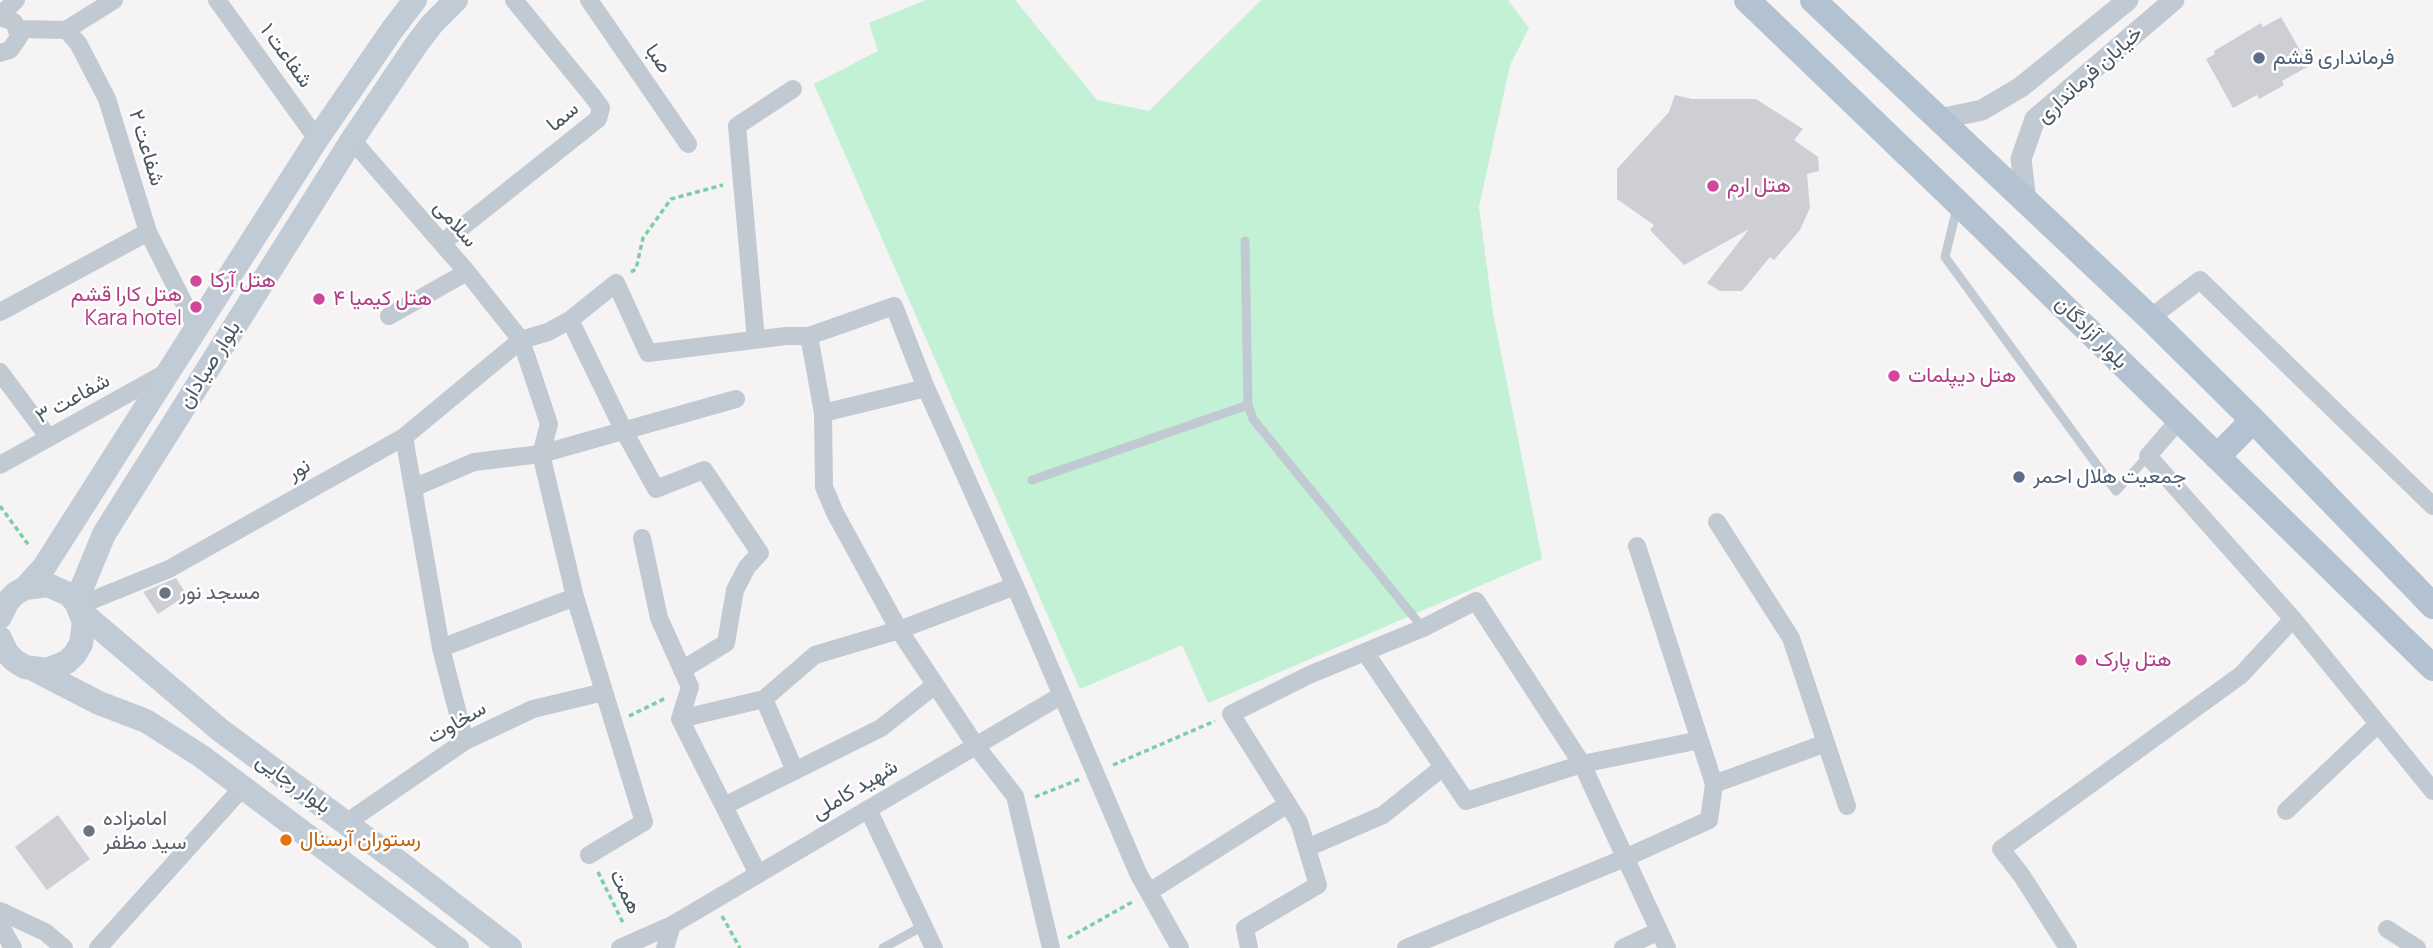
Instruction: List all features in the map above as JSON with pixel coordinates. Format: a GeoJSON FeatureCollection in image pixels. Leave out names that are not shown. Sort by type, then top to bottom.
{"type":"FeatureCollection","features":[{"type":"Feature","properties":{"kind":"main road","name":"بلوار صیادان"},"geometry":{"type":"LineString","coordinates":[[0,673],[58,667],[75,654],[84,634],[78,607],[104,534],[352,140],[416,45],[456,0]]}},
{"type":"Feature","properties":{"kind":"main road","name":"بلوار آزادگان"},"geometry":{"type":"LineString","coordinates":[[1747,0],[2433,668]]}},
{"type":"Feature","properties":{"kind":"main road"},"geometry":{"type":"LineString","coordinates":[[1813,0],[2150,318],[2433,606]]}},
{"type":"Feature","properties":{"kind":"main road","name":"بلوار صیادان"},"geometry":{"type":"LineString","coordinates":[[8,603],[44,567],[317,139],[412,1]]}},
{"type":"Feature","properties":{"kind":"main road"},"geometry":{"type":"LineString","coordinates":[[2217,457],[2253,420]]}},
{"type":"Feature","properties":{"kind":"main road","name":"بلوار رجایی"},"geometry":{"type":"LineString","coordinates":[[8,603],[48,585],[68,594],[78,607],[220,730],[510,948]]}},
{"type":"Feature","properties":{"kind":"main road"},"geometry":{"type":"LineString","coordinates":[[0,638],[7,653],[30,668]]}},
{"type":"Feature","properties":{"kind":"main road","name":"بلوار رجایی"},"geometry":{"type":"LineString","coordinates":[[30,668],[99,703],[146,721],[243,788],[457,948]]}},
{"type":"Feature","properties":{"kind":"street"},"geometry":{"type":"LineString","coordinates":[[1,54],[16,45],[19,37],[14,22],[0,17],[16,0]]}},
{"type":"Feature","properties":{"kind":"street"},"geometry":{"type":"LineString","coordinates":[[18,29],[66,30],[114,0]]}},
{"type":"Feature","properties":{"kind":"street","name":"شفاعت ۱"},"geometry":{"type":"LineString","coordinates":[[217,0],[317,139]]}},
{"type":"Feature","properties":{"kind":"street","name":"صبا"},"geometry":{"type":"LineString","coordinates":[[589,0],[688,144]]}},
{"type":"Feature","properties":{"kind":"street","name":"خیابان فرمانداری"},"geometry":{"type":"LineString","coordinates":[[1940,119],[1982,110],[2021,87],[2128,0]]}},
{"type":"Feature","properties":{"kind":"street","name":"خیابان فرمانداری"},"geometry":{"type":"LineString","coordinates":[[2026,201],[2021,159],[2035,119],[2174,0]]}},
{"type":"Feature","properties":{"kind":"street","name":"سما"},"geometry":{"type":"LineString","coordinates":[[442,243],[598,119],[601,108],[519,1]]}},
{"type":"Feature","properties":{"kind":"street","name":"شفاعت ۲"},"geometry":{"type":"LineString","coordinates":[[66,30],[78,43],[107,99],[148,232],[196,327]]}},
{"type":"Feature","properties":{"kind":"street"},"geometry":{"type":"LineString","coordinates":[[755,340],[737,126],[793,89]]}},
{"type":"Feature","properties":{"kind":"street","name":"سلامی"},"geometry":{"type":"LineString","coordinates":[[352,140],[467,272],[522,340]]}},
{"type":"Feature","properties":{"kind":"street"},"geometry":{"type":"LineString","coordinates":[[0,312],[148,232]]}},
{"type":"Feature","properties":{"kind":"street"},"geometry":{"type":"LineString","coordinates":[[389,316],[467,272]]}},
{"type":"Feature","properties":{"kind":"street"},"geometry":{"type":"LineString","coordinates":[[2150,318],[2200,280],[2433,506]]}},
{"type":"Feature","properties":{"kind":"street"},"geometry":{"type":"LineString","coordinates":[[616,283],[648,353],[809,335],[894,306],[926,388],[1015,586],[1138,873],[1180,948]]}},
{"type":"Feature","properties":{"kind":"street","name":"نور"},"geometry":{"type":"LineString","coordinates":[[78,607],[169,569],[404,437],[522,340],[548,332],[570,320],[616,283]]}},
{"type":"Feature","properties":{"kind":"street"},"geometry":{"type":"LineString","coordinates":[[570,320],[624,431],[656,489],[704,470],[760,553],[747,567],[735,590],[726,643],[682,670]]}},
{"type":"Feature","properties":{"kind":"street"},"geometry":{"type":"LineString","coordinates":[[809,335],[823,413],[824,487],[835,513],[899,630],[976,746],[1015,796],[1051,948]]}},
{"type":"Feature","properties":{"kind":"street"},"geometry":{"type":"LineString","coordinates":[[522,340],[550,424],[541,454],[575,597],[644,822],[589,855]]}},
{"type":"Feature","properties":{"kind":"street"},"geometry":{"type":"LineString","coordinates":[[0,372],[49,438]]}},
{"type":"Feature","properties":{"kind":"street","name":"شفاعت ۳"},"geometry":{"type":"LineString","coordinates":[[0,465],[167,372]]}},
{"type":"Feature","properties":{"kind":"street"},"geometry":{"type":"LineString","coordinates":[[823,413],[926,388]]}},
{"type":"Feature","properties":{"kind":"street"},"geometry":{"type":"LineString","coordinates":[[413,488],[474,462],[541,454],[736,398]]}},
{"type":"Feature","properties":{"kind":"street"},"geometry":{"type":"LineString","coordinates":[[2179,420],[2148,456],[2293,619],[2433,791]]}},
{"type":"Feature","properties":{"kind":"street"},"geometry":{"type":"LineString","coordinates":[[404,437],[441,649],[466,741]]}},
{"type":"Feature","properties":{"kind":"street"},"geometry":{"type":"LineString","coordinates":[[1717,522],[1791,638],[1847,806]]}},
{"type":"Feature","properties":{"kind":"street"},"geometry":{"type":"LineString","coordinates":[[642,538],[659,618],[690,687],[680,719],[758,874]]}},
{"type":"Feature","properties":{"kind":"street"},"geometry":{"type":"LineString","coordinates":[[1406,948],[1625,858],[1709,820],[1714,784],[1637,546]]}},
{"type":"Feature","properties":{"kind":"street"},"geometry":{"type":"LineString","coordinates":[[680,719],[764,699],[815,655],[899,630],[1015,586]]}},
{"type":"Feature","properties":{"kind":"street"},"geometry":{"type":"LineString","coordinates":[[441,649],[575,597]]}},
{"type":"Feature","properties":{"kind":"street"},"geometry":{"type":"LineString","coordinates":[[1249,948],[1245,928],[1318,886],[1300,822],[1231,714],[1309,676],[1423,628],[1476,601],[1582,764],[1663,940],[1623,948]]}},
{"type":"Feature","properties":{"kind":"street"},"geometry":{"type":"LineString","coordinates":[[2068,948],[2022,876],[2001,849],[2241,675],[2293,619]]}},
{"type":"Feature","properties":{"kind":"street"},"geometry":{"type":"LineString","coordinates":[[1365,652],[1466,801],[1582,764],[1700,740]]}},
{"type":"Feature","properties":{"kind":"street"},"geometry":{"type":"LineString","coordinates":[[724,806],[881,728],[935,685]]}},
{"type":"Feature","properties":{"kind":"street","name":"سخاوت"},"geometry":{"type":"LineString","coordinates":[[346,823],[466,741],[533,709],[604,692]]}},
{"type":"Feature","properties":{"kind":"street","name":"شهید کاملی"},"geometry":{"type":"LineString","coordinates":[[626,945],[672,925],[1062,695]]}},
{"type":"Feature","properties":{"kind":"street"},"geometry":{"type":"LineString","coordinates":[[764,699],[795,771]]}},
{"type":"Feature","properties":{"kind":"street"},"geometry":{"type":"LineString","coordinates":[[2286,811],[2377,725]]}},
{"type":"Feature","properties":{"kind":"street"},"geometry":{"type":"LineString","coordinates":[[1714,784],[1826,743]]}},
{"type":"Feature","properties":{"kind":"street"},"geometry":{"type":"LineString","coordinates":[[1307,848],[1383,815],[1443,766]]}},
{"type":"Feature","properties":{"kind":"street"},"geometry":{"type":"LineString","coordinates":[[98,948],[243,788]]}},
{"type":"Feature","properties":{"kind":"street"},"geometry":{"type":"LineString","coordinates":[[1149,892],[1288,803]]}},
{"type":"Feature","properties":{"kind":"street"},"geometry":{"type":"LineString","coordinates":[[868,809],[934,948]]}},
{"type":"Feature","properties":{"kind":"street"},"geometry":{"type":"LineString","coordinates":[[0,911],[45,932],[64,948]]}},
{"type":"Feature","properties":{"kind":"street"},"geometry":{"type":"LineString","coordinates":[[0,925],[13,948]]}},
{"type":"Feature","properties":{"kind":"street"},"geometry":{"type":"LineString","coordinates":[[665,948],[672,925]]}},
{"type":"Feature","properties":{"kind":"street"},"geometry":{"type":"LineString","coordinates":[[2387,929],[2417,948]]}},
{"type":"Feature","properties":{"kind":"lane"},"geometry":{"type":"LineString","coordinates":[[1958,203],[1945,257],[2116,491],[2148,456]]}},
{"type":"Feature","properties":{"kind":"lane"},"geometry":{"type":"LineString","coordinates":[[1245,241],[1248,405],[1253,419],[1423,628]]}},
{"type":"Feature","properties":{"kind":"lane"},"geometry":{"type":"LineString","coordinates":[[1032,480],[1248,405]]}},
{"type":"Feature","properties":{"kind":"lane"},"geometry":{"type":"LineString","coordinates":[[883,948],[923,926]]}},
{"type":"Feature","properties":{"kind":"path"},"geometry":{"type":"LineString","coordinates":[[616,283],[636,269],[643,238],[671,199],[742,180]]}},
{"type":"Feature","properties":{"kind":"path"},"geometry":{"type":"LineString","coordinates":[[0,506],[44,567]]}},
{"type":"Feature","properties":{"kind":"path"},"geometry":{"type":"LineString","coordinates":[[614,723],[690,687]]}},
{"type":"Feature","properties":{"kind":"path"},"geometry":{"type":"LineString","coordinates":[[1017,804],[1231,714]]}},
{"type":"Feature","properties":{"kind":"path","name":"همت"},"geometry":{"type":"LineString","coordinates":[[589,855],[626,945]]}},
{"type":"Feature","properties":{"kind":"path"},"geometry":{"type":"LineString","coordinates":[[1051,948],[1149,892]]}},
{"type":"Feature","properties":{"kind":"path"},"geometry":{"type":"LineString","coordinates":[[713,901],[740,948]]}},
{"type":"Feature","properties":{"kind":"green space"},"geometry":{"type":"Polygon","coordinates":[[[926,0],[1015,0],[1097,100],[1149,111],[1261,0],[1508,0],[1529,28],[1510,65],[1479,207],[1493,313],[1542,559],[1208,703],[1182,645],[1080,689],[814,84],[878,51],[869,23],[926,0]]]}},
{"type":"Feature","properties":{"kind":"building"},"geometry":{"type":"Polygon","coordinates":[[[2281,17],[2309,66],[2282,81],[2284,85],[2259,99],[2257,95],[2233,108],[2206,59],[2215,54],[2214,51],[2261,23],[2263,27],[2281,17]]]}},
{"type":"Feature","properties":{"kind":"building","name":"هتل ارم"},"geometry":{"type":"Polygon","coordinates":[[[1675,95],[1692,99],[1756,99],[1803,129],[1794,140],[1818,157],[1819,171],[1807,174],[1810,208],[1800,230],[1774,260],[1770,257],[1742,291],[1720,291],[1707,283],[1749,229],[1684,265],[1650,230],[1654,225],[1617,199],[1617,169],[1669,112],[1675,95]]]}},
{"type":"Feature","properties":{"kind":"building","name":"مسجد نور"},"geometry":{"type":"Polygon","coordinates":[[[176,578],[187,595],[158,614],[143,592],[176,578]]]}},
{"type":"Feature","properties":{"kind":"building"},"geometry":{"type":"Polygon","coordinates":[[[58,815],[90,859],[47,890],[15,847],[58,815]]]}},
{"type":"Feature","properties":{"kind":"place","name":"فرمانداری قشم"},"geometry":{"type":"Point","coordinates":[2259,58]}},
{"type":"Feature","properties":{"kind":"place","name":"هتل ارم"},"geometry":{"type":"Point","coordinates":[1713,186]}},
{"type":"Feature","properties":{"kind":"place","name":"هتل آرکا"},"geometry":{"type":"Point","coordinates":[196,281]}},
{"type":"Feature","properties":{"kind":"place","name":"هتل کیمیا ۴"},"geometry":{"type":"Point","coordinates":[319,299]}},
{"type":"Feature","properties":{"kind":"place","name":"هتل کارا قشم Kara hotel"},"geometry":{"type":"Point","coordinates":[196,307]}},
{"type":"Feature","properties":{"kind":"place","name":"هتل دیپلمات"},"geometry":{"type":"Point","coordinates":[1894,376]}},
{"type":"Feature","properties":{"kind":"place","name":"جمعیت هلال احمر"},"geometry":{"type":"Point","coordinates":[2019,477]}},
{"type":"Feature","properties":{"kind":"place","name":"مسجد نور"},"geometry":{"type":"Point","coordinates":[165,593]}},
{"type":"Feature","properties":{"kind":"place","name":"هتل پارک"},"geometry":{"type":"Point","coordinates":[2081,660]}},
{"type":"Feature","properties":{"kind":"place","name":"امامزاده سید مظفر"},"geometry":{"type":"Point","coordinates":[89,831]}},
{"type":"Feature","properties":{"kind":"place","name":"رستوران آرسنال"},"geometry":{"type":"Point","coordinates":[286,840]}}]}
